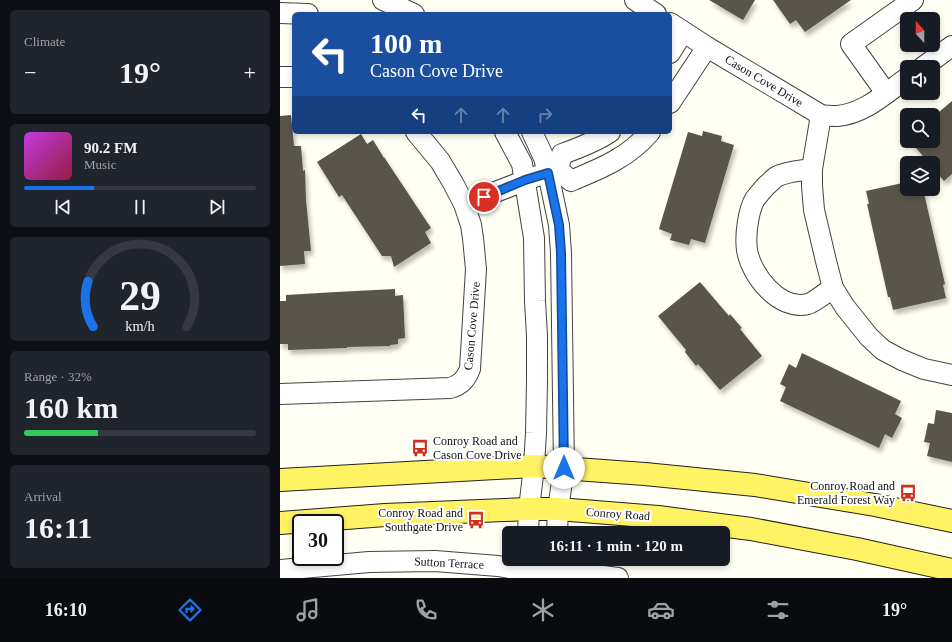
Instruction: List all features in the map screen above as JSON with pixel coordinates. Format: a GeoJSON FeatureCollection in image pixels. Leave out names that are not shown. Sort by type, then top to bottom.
{"type":"FeatureCollection","features":[{"type":"Feature","properties":{"kind":"main road"},"geometry":{"type":"LineString","coordinates":[[280,480],[534,466],[644,474],[755,485],[952,521]]}},
{"type":"Feature","properties":{"kind":"main road","name":"Conroy Road"},"geometry":{"type":"LineString","coordinates":[[280,524],[385,515],[558,509],[658,517],[751,529],[857,549],[952,570]]}},
{"type":"Feature","properties":{"kind":"street"},"geometry":{"type":"LineString","coordinates":[[383,0],[410,12]]}},
{"type":"Feature","properties":{"kind":"street"},"geometry":{"type":"LineString","coordinates":[[635,0],[653,12]]}},
{"type":"Feature","properties":{"kind":"street"},"geometry":{"type":"LineString","coordinates":[[886,93],[851,44],[913,0]]}},
{"type":"Feature","properties":{"kind":"street"},"geometry":{"type":"LineString","coordinates":[[280,13],[292,13]]}},
{"type":"Feature","properties":{"kind":"street","name":"Cason Cove Drive"},"geometry":{"type":"LineString","coordinates":[[672,46],[677,28],[821,115]]}},
{"type":"Feature","properties":{"kind":"street"},"geometry":{"type":"LineString","coordinates":[[932,60],[952,46]]}},
{"type":"Feature","properties":{"kind":"street"},"geometry":{"type":"LineString","coordinates":[[672,99],[707,47]]}},
{"type":"Feature","properties":{"kind":"street"},"geometry":{"type":"LineString","coordinates":[[280,77],[292,77]]}},
{"type":"Feature","properties":{"kind":"street"},"geometry":{"type":"LineString","coordinates":[[900,83],[873,103],[852,113],[837,116],[821,115],[812,169],[814,210],[833,288],[845,307],[869,337],[882,350],[902,360],[924,369],[952,375]]}},
{"type":"Feature","properties":{"kind":"street","name":"Cason Cove Drive"},"geometry":{"type":"LineString","coordinates":[[280,394],[450,388],[462,383],[467,377],[470,369],[476,269],[471,225],[464,204],[440,161],[418,134]]}},
{"type":"Feature","properties":{"kind":"street"},"geometry":{"type":"LineString","coordinates":[[506,134],[522,164],[534,238],[534,301],[537,336],[536,430],[528,526]]}},
{"type":"Feature","properties":{"kind":"street"},"geometry":{"type":"LineString","coordinates":[[533,134],[545,159],[553,171],[571,181],[612,163],[631,150],[648,134]]}},
{"type":"Feature","properties":{"kind":"street"},"geometry":{"type":"LineString","coordinates":[[557,526],[558,509],[564,468],[561,253],[553,171],[562,154],[587,145],[607,134]]}},
{"type":"Feature","properties":{"kind":"street"},"geometry":{"type":"LineString","coordinates":[[812,169],[787,173],[775,178],[755,200],[749,214],[747,234],[748,251],[754,270],[772,293],[782,301],[796,305],[808,304],[833,288]]}},
{"type":"Feature","properties":{"kind":"street"},"geometry":{"type":"LineString","coordinates":[[464,204],[525,180],[553,171]]}},
{"type":"Feature","properties":{"kind":"street","name":"Sutton Terrace"},"geometry":{"type":"LineString","coordinates":[[280,570],[369,562],[435,561],[528,569],[556,569],[618,578]]}},
{"type":"Feature","properties":{"kind":"building"},"geometry":{"type":"Polygon","coordinates":[[[709,0],[755,0],[743,20],[709,0]]]}},
{"type":"Feature","properties":{"kind":"building"},"geometry":{"type":"Polygon","coordinates":[[[773,0],[851,0],[805,32],[796,20],[790,24],[773,0]]]}},
{"type":"Feature","properties":{"kind":"building"},"geometry":{"type":"Polygon","coordinates":[[[952,101],[952,174],[944,181],[940,176],[940,156],[923,156],[916,148],[940,148],[940,111],[952,101]]]}},
{"type":"Feature","properties":{"kind":"building"},"geometry":{"type":"Polygon","coordinates":[[[291,115],[294,146],[301,146],[303,171],[305,170],[306,200],[311,251],[304,251],[305,264],[280,266],[280,116],[291,115]]]}},
{"type":"Feature","properties":{"kind":"building"},"geometry":{"type":"Polygon","coordinates":[[[703,131],[722,136],[721,141],[734,145],[705,243],[691,239],[689,245],[670,240],[672,234],[659,229],[688,132],[702,136],[703,131]]]}},
{"type":"Feature","properties":{"kind":"building"},"geometry":{"type":"Polygon","coordinates":[[[361,134],[367,144],[373,140],[431,228],[425,232],[431,243],[394,267],[391,256],[382,256],[342,195],[339,197],[317,162],[361,134]]]}},
{"type":"Feature","properties":{"kind":"building"},"geometry":{"type":"Polygon","coordinates":[[[900,184],[900,196],[925,196],[945,284],[943,285],[946,298],[893,310],[890,297],[888,297],[867,204],[869,204],[866,191],[900,184]]]}},
{"type":"Feature","properties":{"kind":"building"},"geometry":{"type":"Polygon","coordinates":[[[700,282],[729,316],[730,314],[742,328],[740,329],[762,356],[720,390],[698,364],[696,366],[685,352],[686,350],[658,316],[700,282]]]}},
{"type":"Feature","properties":{"kind":"building"},"geometry":{"type":"Polygon","coordinates":[[[395,289],[395,296],[403,295],[405,338],[398,339],[398,344],[390,346],[288,350],[288,344],[280,344],[280,301],[286,301],[286,295],[395,289]]]}},
{"type":"Feature","properties":{"kind":"building"},"geometry":{"type":"Polygon","coordinates":[[[802,353],[901,401],[895,414],[902,418],[892,438],[885,434],[879,448],[780,401],[786,387],[780,384],[789,364],[796,368],[802,353]]]}},
{"type":"Feature","properties":{"kind":"building"},"geometry":{"type":"Polygon","coordinates":[[[936,410],[952,413],[952,462],[927,456],[930,443],[924,442],[928,423],[934,424],[936,410]]]}},
{"type":"Feature","properties":{"kind":"place","name":"Conroy Road and Cason Cove Drive"},"geometry":{"type":"Point","coordinates":[420,448]}},
{"type":"Feature","properties":{"kind":"place","name":"Conroy Road and Emerald Forest Way"},"geometry":{"type":"Point","coordinates":[908,493]}},
{"type":"Feature","properties":{"kind":"place","name":"Conroy Road and Southgate Drive"},"geometry":{"type":"Point","coordinates":[476,520]}},
{"type":"Feature","properties":{"kind":"route"},"geometry":{"type":"LineString","coordinates":[[484,197],[525,180],[548,173],[559,225],[561,253],[564,468]]}}]}
